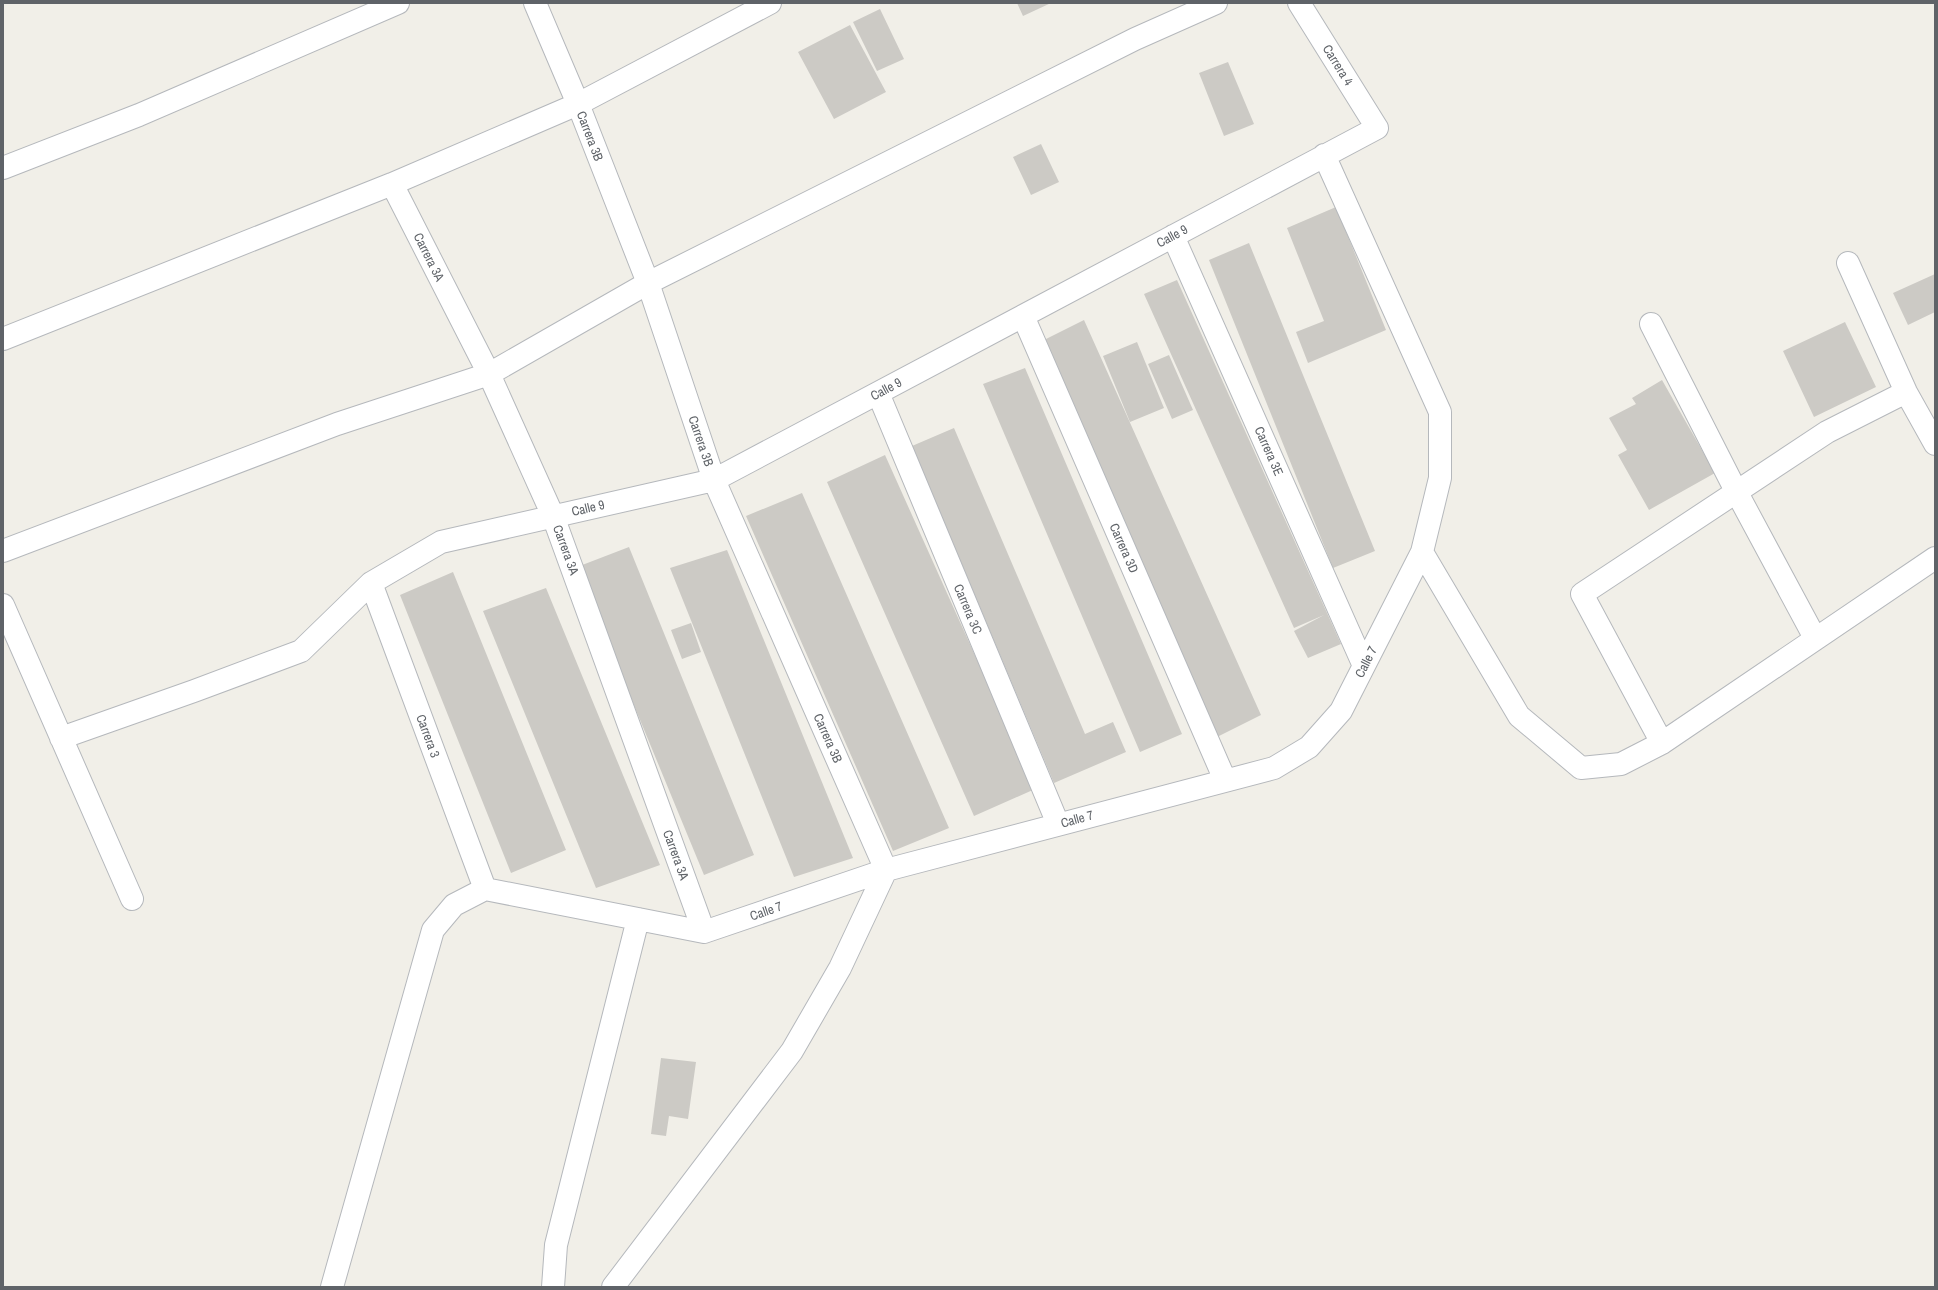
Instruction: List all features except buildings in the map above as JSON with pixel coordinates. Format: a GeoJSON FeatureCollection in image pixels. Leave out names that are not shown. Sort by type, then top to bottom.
{"type":"FeatureCollection","features":[{"type":"Feature","properties":{"kind":"street"},"geometry":{"type":"LineString","coordinates":[[3,168],[139,115],[398,3]]}},
{"type":"Feature","properties":{"kind":"street","name":"Carrera 3B"},"geometry":{"type":"LineString","coordinates":[[535,3],[578,104],[648,283],[714,480],[886,870]]}},
{"type":"Feature","properties":{"kind":"street"},"geometry":{"type":"LineString","coordinates":[[3,338],[392,184],[578,104],[770,3]]}},
{"type":"Feature","properties":{"kind":"street"},"geometry":{"type":"LineString","coordinates":[[3,551],[337,424],[489,374],[648,283],[1135,39],[1216,3]]}},
{"type":"Feature","properties":{"kind":"street","name":"Carrera 4"},"geometry":{"type":"LineString","coordinates":[[1299,3],[1377,128]]}},
{"type":"Feature","properties":{"kind":"street","name":"Calle 9"},"geometry":{"type":"LineString","coordinates":[[61,738],[301,651],[371,583],[441,542],[714,480],[1377,128]]}},
{"type":"Feature","properties":{"kind":"street","name":"Calle 7"},"geometry":{"type":"LineString","coordinates":[[485,890],[704,932],[886,870],[1274,768],[1309,747],[1341,711],[1422,552],[1440,478],[1440,412],[1324,155]]}},
{"type":"Feature","properties":{"kind":"street","name":"Carrera 3A"},"geometry":{"type":"LineString","coordinates":[[392,184],[489,374],[553,516],[704,932]]}},
{"type":"Feature","properties":{"kind":"street","name":"Carrera 3E"},"geometry":{"type":"LineString","coordinates":[[1174,236],[1364,666]]}},
{"type":"Feature","properties":{"kind":"street"},"geometry":{"type":"LineString","coordinates":[[1848,263],[1906,392],[1935,444]]}},
{"type":"Feature","properties":{"kind":"street","name":"Carrera 3D"},"geometry":{"type":"LineString","coordinates":[[1023,316],[1225,780]]}},
{"type":"Feature","properties":{"kind":"street"},"geometry":{"type":"LineString","coordinates":[[1651,324],[1736,491],[1815,638]]}},
{"type":"Feature","properties":{"kind":"street"},"geometry":{"type":"LineString","coordinates":[[1662,743],[1582,594],[1827,432],[1906,392]]}},
{"type":"Feature","properties":{"kind":"street","name":"Carrera 3C"},"geometry":{"type":"LineString","coordinates":[[878,393],[1058,824]]}},
{"type":"Feature","properties":{"kind":"street"},"geometry":{"type":"LineString","coordinates":[[1422,552],[1519,716],[1580,768],[1621,764],[1662,743],[1935,558]]}},
{"type":"Feature","properties":{"kind":"street","name":"Carrera 3"},"geometry":{"type":"LineString","coordinates":[[371,583],[485,890]]}},
{"type":"Feature","properties":{"kind":"street"},"geometry":{"type":"LineString","coordinates":[[3,605],[132,899]]}},
{"type":"Feature","properties":{"kind":"street"},"geometry":{"type":"LineString","coordinates":[[613,1287],[792,1051],[840,968],[886,870]]}},
{"type":"Feature","properties":{"kind":"street"},"geometry":{"type":"LineString","coordinates":[[332,1287],[433,930],[454,905],[485,890]]}},
{"type":"Feature","properties":{"kind":"street"},"geometry":{"type":"LineString","coordinates":[[553,1287],[556,1245],[638,919]]}}]}
